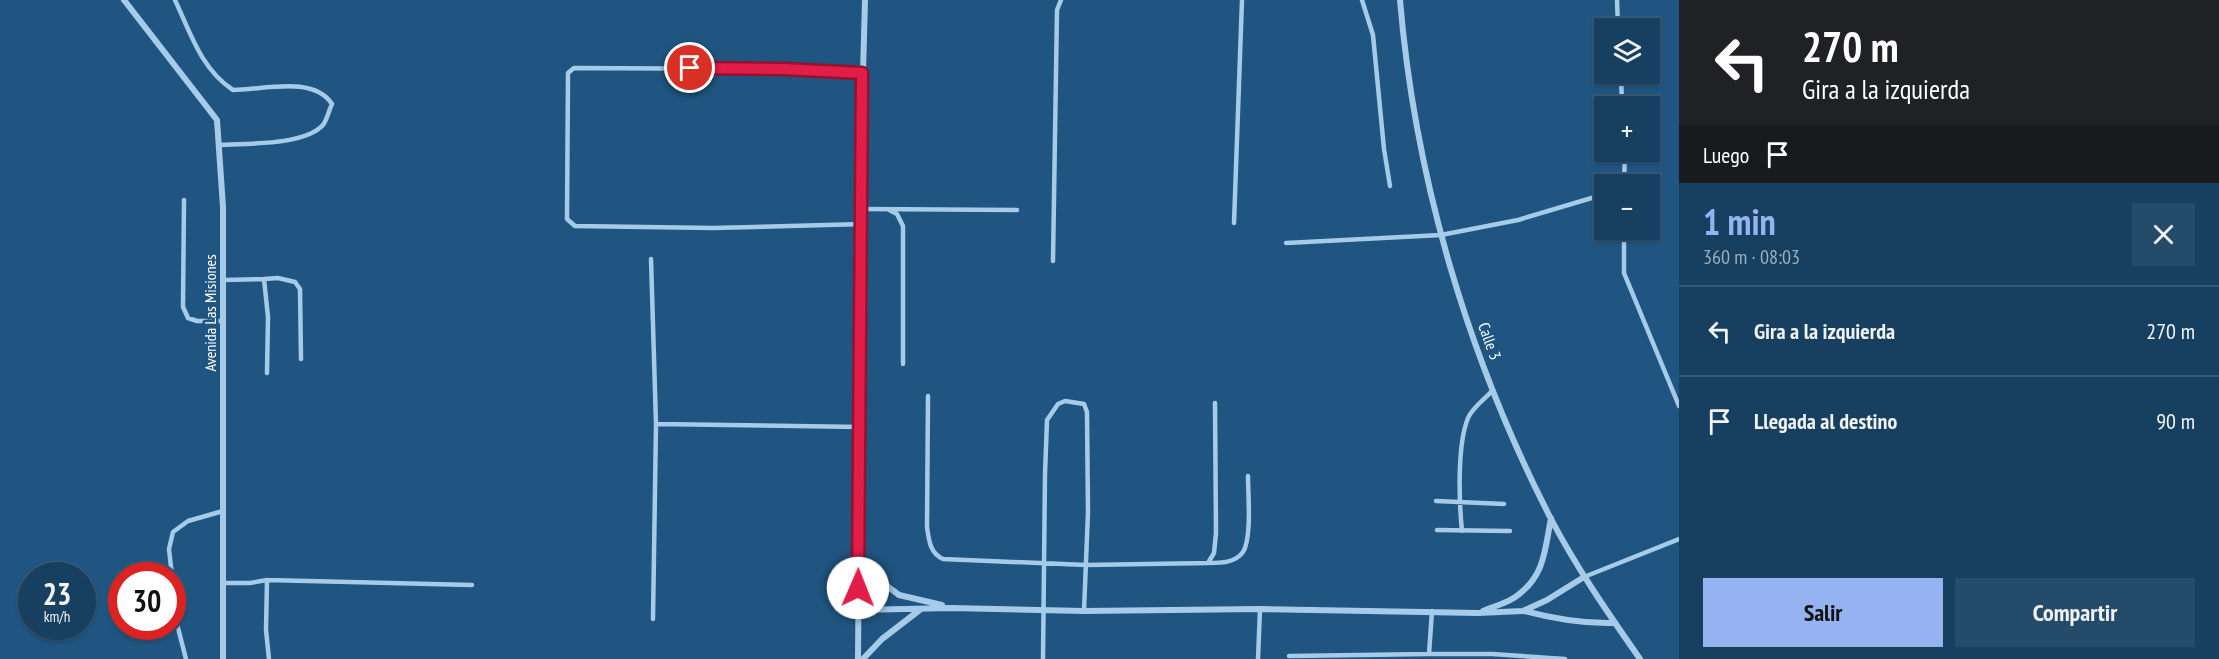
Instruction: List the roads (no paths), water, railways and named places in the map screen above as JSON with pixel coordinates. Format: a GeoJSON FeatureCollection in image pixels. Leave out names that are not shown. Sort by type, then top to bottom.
{"type":"FeatureCollection","features":[{"type":"Feature","properties":{"kind":"street","name":"Avenida Las Misiones"},"geometry":{"type":"LineString","coordinates":[[124,0],[217,120],[223,207],[223,659]]}},
{"type":"Feature","properties":{"kind":"street"},"geometry":{"type":"LineString","coordinates":[[861,659],[858,610],[863,224],[862,73],[865,0]]}},
{"type":"Feature","properties":{"kind":"street"},"geometry":{"type":"LineString","coordinates":[[1393,0],[1401,12]]}},
{"type":"Feature","properties":{"kind":"street","name":"Calle 3"},"geometry":{"type":"LineString","coordinates":[[1400,0],[1418,136],[1441,235],[1493,390],[1551,518],[1584,577],[1640,659]]}},
{"type":"Feature","properties":{"kind":"street"},"geometry":{"type":"LineString","coordinates":[[1478,613],[1517,597],[1529,584],[1542,566],[1551,518]]}},
{"type":"Feature","properties":{"kind":"street"},"geometry":{"type":"LineString","coordinates":[[859,566],[899,595],[951,608]]}},
{"type":"Feature","properties":{"kind":"street"},"geometry":{"type":"LineString","coordinates":[[1523,611],[1547,600],[1584,577]]}},
{"type":"Feature","properties":{"kind":"street"},"geometry":{"type":"LineString","coordinates":[[858,610],[951,608],[1084,611],[1260,609],[1478,613],[1523,611],[1590,624],[1615,623]]}},
{"type":"Feature","properties":{"kind":"street"},"geometry":{"type":"LineString","coordinates":[[861,659],[882,639],[921,609]]}},
{"type":"Feature","properties":{"kind":"lane"},"geometry":{"type":"LineString","coordinates":[[175,0],[202,59],[223,84],[233,90],[303,86],[325,94],[332,104],[323,125],[307,136],[219,145]]}},
{"type":"Feature","properties":{"kind":"lane"},"geometry":{"type":"LineString","coordinates":[[1053,261],[1057,10],[1061,0]]}},
{"type":"Feature","properties":{"kind":"lane"},"geometry":{"type":"LineString","coordinates":[[1234,223],[1242,0]]}},
{"type":"Feature","properties":{"kind":"lane"},"geometry":{"type":"LineString","coordinates":[[1362,0],[1373,35],[1384,149],[1390,186]]}},
{"type":"Feature","properties":{"kind":"lane"},"geometry":{"type":"LineString","coordinates":[[1617,0],[1618,18]]}},
{"type":"Feature","properties":{"kind":"lane"},"geometry":{"type":"LineString","coordinates":[[862,73],[783,69],[574,68],[568,73],[567,219],[575,226],[690,228],[863,224]]}},
{"type":"Feature","properties":{"kind":"lane"},"geometry":{"type":"LineString","coordinates":[[1286,243],[1441,235],[1518,219],[1594,198]]}},
{"type":"Feature","properties":{"kind":"lane"},"geometry":{"type":"LineString","coordinates":[[184,200],[183,307],[188,318],[197,321],[223,321]]}},
{"type":"Feature","properties":{"kind":"lane"},"geometry":{"type":"LineString","coordinates":[[862,210],[1017,210]]}},
{"type":"Feature","properties":{"kind":"lane"},"geometry":{"type":"LineString","coordinates":[[889,210],[897,214],[903,226],[903,364]]}},
{"type":"Feature","properties":{"kind":"lane"},"geometry":{"type":"LineString","coordinates":[[1624,240],[1624,273],[1679,406]]}},
{"type":"Feature","properties":{"kind":"lane"},"geometry":{"type":"LineString","coordinates":[[651,259],[657,424],[653,619]]}},
{"type":"Feature","properties":{"kind":"lane"},"geometry":{"type":"LineString","coordinates":[[223,280],[278,278],[295,282],[300,290],[301,359]]}},
{"type":"Feature","properties":{"kind":"lane"},"geometry":{"type":"LineString","coordinates":[[264,279],[268,317],[267,374]]}},
{"type":"Feature","properties":{"kind":"lane"},"geometry":{"type":"LineString","coordinates":[[1462,531],[1461,445],[1468,416],[1493,390]]}},
{"type":"Feature","properties":{"kind":"lane"},"geometry":{"type":"LineString","coordinates":[[928,396],[927,527],[935,555],[943,560],[1086,565],[1221,564],[1231,561],[1242,552],[1247,540],[1248,476]]}},
{"type":"Feature","properties":{"kind":"lane"},"geometry":{"type":"LineString","coordinates":[[1043,659],[1042,609],[1047,420],[1058,404],[1065,401],[1084,404],[1087,412],[1088,512],[1084,611]]}},
{"type":"Feature","properties":{"kind":"lane"},"geometry":{"type":"LineString","coordinates":[[1208,563],[1214,554],[1216,533],[1215,403]]}},
{"type":"Feature","properties":{"kind":"lane"},"geometry":{"type":"LineString","coordinates":[[657,424],[860,427]]}},
{"type":"Feature","properties":{"kind":"lane"},"geometry":{"type":"LineString","coordinates":[[1436,501],[1504,504]]}},
{"type":"Feature","properties":{"kind":"lane"},"geometry":{"type":"LineString","coordinates":[[170,562],[169,549],[173,532],[188,521],[223,511]]}},
{"type":"Feature","properties":{"kind":"lane"},"geometry":{"type":"LineString","coordinates":[[1437,530],[1510,531]]}},
{"type":"Feature","properties":{"kind":"lane"},"geometry":{"type":"LineString","coordinates":[[1584,577],[1679,539]]}},
{"type":"Feature","properties":{"kind":"lane"},"geometry":{"type":"LineString","coordinates":[[223,583],[250,584],[267,580],[472,585]]}},
{"type":"Feature","properties":{"kind":"lane"},"geometry":{"type":"LineString","coordinates":[[267,580],[266,630],[269,659]]}},
{"type":"Feature","properties":{"kind":"lane"},"geometry":{"type":"LineString","coordinates":[[1258,659],[1260,609]]}},
{"type":"Feature","properties":{"kind":"lane"},"geometry":{"type":"LineString","coordinates":[[1430,654],[1432,611]]}},
{"type":"Feature","properties":{"kind":"lane"},"geometry":{"type":"LineString","coordinates":[[182,640],[186,659]]}},
{"type":"Feature","properties":{"kind":"lane"},"geometry":{"type":"LineString","coordinates":[[1289,656],[1492,654],[1565,659]]}}]}
